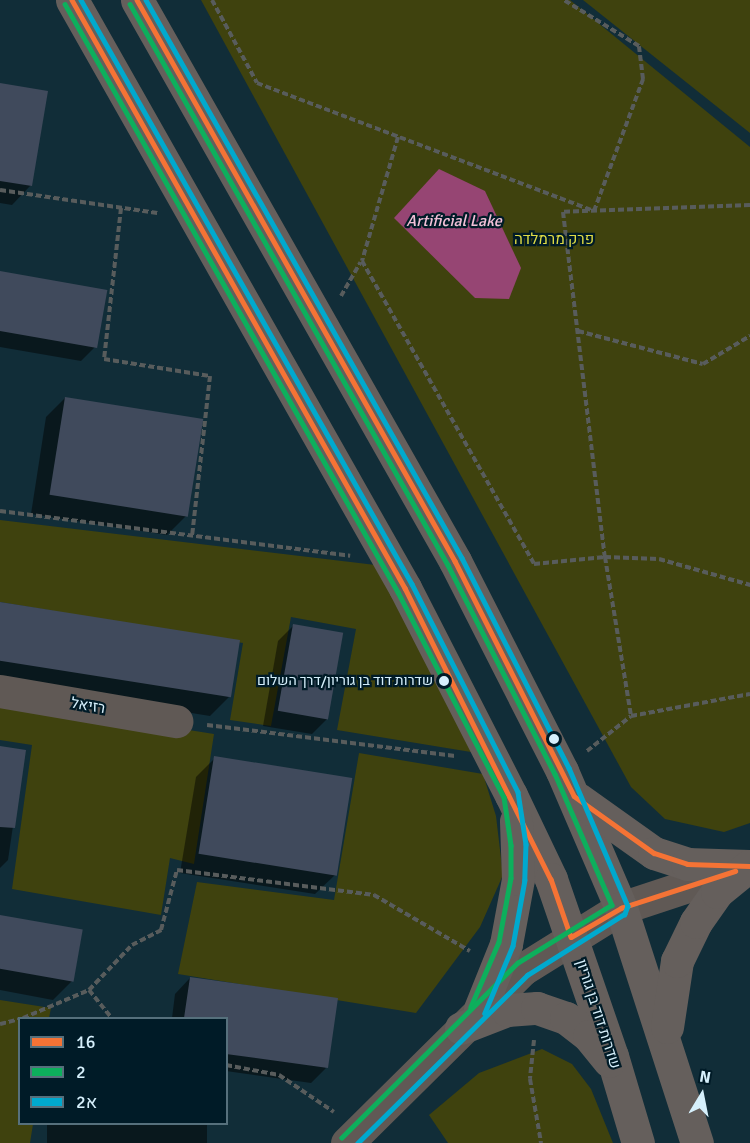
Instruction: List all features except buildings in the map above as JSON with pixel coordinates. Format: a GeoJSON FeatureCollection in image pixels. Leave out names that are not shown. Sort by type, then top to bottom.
{"type":"FeatureCollection","features":[{"type":"Feature","properties":{"kind":"main road","name":"שדרות דוד בן גוריון"},"geometry":{"type":"LineString","coordinates":[[72,0],[390,561],[511,795],[551,879],[617,1071],[638,1143]]}},
{"type":"Feature","properties":{"kind":"main road"},"geometry":{"type":"LineString","coordinates":[[137,0],[455,561],[568,783],[621,908],[666,1039],[697,1143]]}},
{"type":"Feature","properties":{"kind":"main road"},"geometry":{"type":"LineString","coordinates":[[568,783],[654,853],[687,864],[749,866]]}},
{"type":"Feature","properties":{"kind":"main road"},"geometry":{"type":"LineString","coordinates":[[470,1018],[507,944],[518,879],[519,844],[511,795]]}},
{"type":"Feature","properties":{"kind":"main road"},"geometry":{"type":"LineString","coordinates":[[666,1039],[677,961],[696,922],[717,892],[749,866]]}},
{"type":"Feature","properties":{"kind":"main road"},"geometry":{"type":"LineString","coordinates":[[470,1018],[507,1010],[537,1008],[566,1018],[589,1036],[617,1071]]}},
{"type":"Feature","properties":{"kind":"street","name":"רזיאל"},"geometry":{"type":"LineString","coordinates":[[0,691],[176,721]]}},
{"type":"Feature","properties":{"kind":"street"},"geometry":{"type":"LineString","coordinates":[[353,1136],[470,1018],[523,969],[571,936],[621,908],[749,866]]}},
{"type":"Feature","properties":{"kind":"path"},"geometry":{"type":"LineString","coordinates":[[212,0],[257,83],[594,211]]}},
{"type":"Feature","properties":{"kind":"path"},"geometry":{"type":"LineString","coordinates":[[564,0],[639,46],[643,79],[594,211]]}},
{"type":"Feature","properties":{"kind":"path"},"geometry":{"type":"LineString","coordinates":[[398,137],[362,261],[534,564],[605,557],[659,559],[750,585]]}},
{"type":"Feature","properties":{"kind":"path"},"geometry":{"type":"LineString","coordinates":[[0,190],[196,219]]}},
{"type":"Feature","properties":{"kind":"path"},"geometry":{"type":"LineString","coordinates":[[631,716],[605,557],[563,212],[750,205]]}},
{"type":"Feature","properties":{"kind":"path"},"geometry":{"type":"LineString","coordinates":[[121,208],[104,359],[210,376],[192,536]]}},
{"type":"Feature","properties":{"kind":"path"},"geometry":{"type":"LineString","coordinates":[[578,331],[703,364],[750,336]]}},
{"type":"Feature","properties":{"kind":"path"},"geometry":{"type":"LineString","coordinates":[[0,512],[390,561]]}},
{"type":"Feature","properties":{"kind":"path"},"geometry":{"type":"LineString","coordinates":[[568,783],[631,716],[750,694]]}},
{"type":"Feature","properties":{"kind":"path"},"geometry":{"type":"LineString","coordinates":[[176,721],[494,761]]}},
{"type":"Feature","properties":{"kind":"path"},"geometry":{"type":"LineString","coordinates":[[26,1017],[89,990],[132,945],[161,930],[177,870],[374,895],[497,967]]}},
{"type":"Feature","properties":{"kind":"path"},"geometry":{"type":"LineString","coordinates":[[89,990],[111,1017]]}},
{"type":"Feature","properties":{"kind":"path"},"geometry":{"type":"LineString","coordinates":[[537,1008],[530,1080],[541,1143]]}},
{"type":"Feature","properties":{"kind":"path"},"geometry":{"type":"LineString","coordinates":[[0,1024],[18,1020]]}},
{"type":"Feature","properties":{"kind":"path"},"geometry":{"type":"LineString","coordinates":[[228,1065],[279,1075],[353,1136]]}},
{"type":"Feature","properties":{"kind":"green space","name":"פרק מרמלדה"},"geometry":{"type":"Polygon","coordinates":[[[201,0],[570,0],[750,147],[750,823],[724,832],[665,819],[631,787],[201,0]]]}},
{"type":"Feature","properties":{"kind":"green space"},"geometry":{"type":"Polygon","coordinates":[[[583,0],[750,0],[750,133],[583,0]]]}},
{"type":"Feature","properties":{"kind":"green space"},"geometry":{"type":"Polygon","coordinates":[[[0,520],[384,566],[477,753],[337,730],[356,629],[291,617],[271,726],[230,720],[243,643],[0,602],[0,520]]]}},
{"type":"Feature","properties":{"kind":"green space"},"geometry":{"type":"Polygon","coordinates":[[[0,700],[214,734],[194,864],[170,858],[161,915],[12,889],[32,745],[0,740],[0,700]]]}},
{"type":"Feature","properties":{"kind":"green space"},"geometry":{"type":"Polygon","coordinates":[[[359,753],[483,774],[496,816],[503,875],[480,927],[416,1013],[178,974],[197,882],[334,900],[359,753]]]}},
{"type":"Feature","properties":{"kind":"green space"},"geometry":{"type":"Polygon","coordinates":[[[0,1000],[51,1008],[49,1017],[18,1017],[18,1125],[33,1125],[30,1143],[0,1143],[0,1000]]]}},
{"type":"Feature","properties":{"kind":"green space"},"geometry":{"type":"Polygon","coordinates":[[[542,1049],[572,1064],[591,1089],[613,1143],[448,1143],[429,1115],[479,1073],[542,1049]]]}},
{"type":"Feature","properties":{"kind":"water","name":"Artificial Lake"},"geometry":{"type":"Polygon","coordinates":[[[439,169],[485,191],[521,268],[509,299],[475,298],[394,218],[439,169]]]}},
{"type":"Feature","properties":{"kind":"transit line","name":"16"},"geometry":{"type":"LineString","coordinates":[[72,0],[405,588],[551,879],[571,937]]}},
{"type":"Feature","properties":{"kind":"transit line","name":"2א"},"geometry":{"type":"LineString","coordinates":[[81,0],[412,584],[518,792],[526,844],[525,880],[513,946],[485,1013]]}},
{"type":"Feature","properties":{"kind":"transit line","name":"16"},"geometry":{"type":"LineString","coordinates":[[137,0],[455,561],[574,796],[654,853],[687,864],[750,866]]}},
{"type":"Feature","properties":{"kind":"transit line","name":"2א"},"geometry":{"type":"LineString","coordinates":[[146,0],[462,558],[569,768],[628,906],[625,914],[528,975],[358,1143]]}},
{"type":"Feature","properties":{"kind":"transit line","name":"2"},"geometry":{"type":"LineString","coordinates":[[65,4],[398,592],[504,797],[511,845],[511,878],[499,942],[471,1007]]}},
{"type":"Feature","properties":{"kind":"transit line","name":"2"},"geometry":{"type":"LineString","coordinates":[[130,4],[448,565],[555,774],[612,905],[518,963],[342,1138]]}},
{"type":"Feature","properties":{"kind":"transit line","name":"16"},"geometry":{"type":"LineString","coordinates":[[571,937],[621,908],[735,871]]}},
{"type":"Feature","properties":{"kind":"place","name":"שדרות דוד בן גוריון/דרך השלום"},"geometry":{"type":"Point","coordinates":[444,681]}}]}
